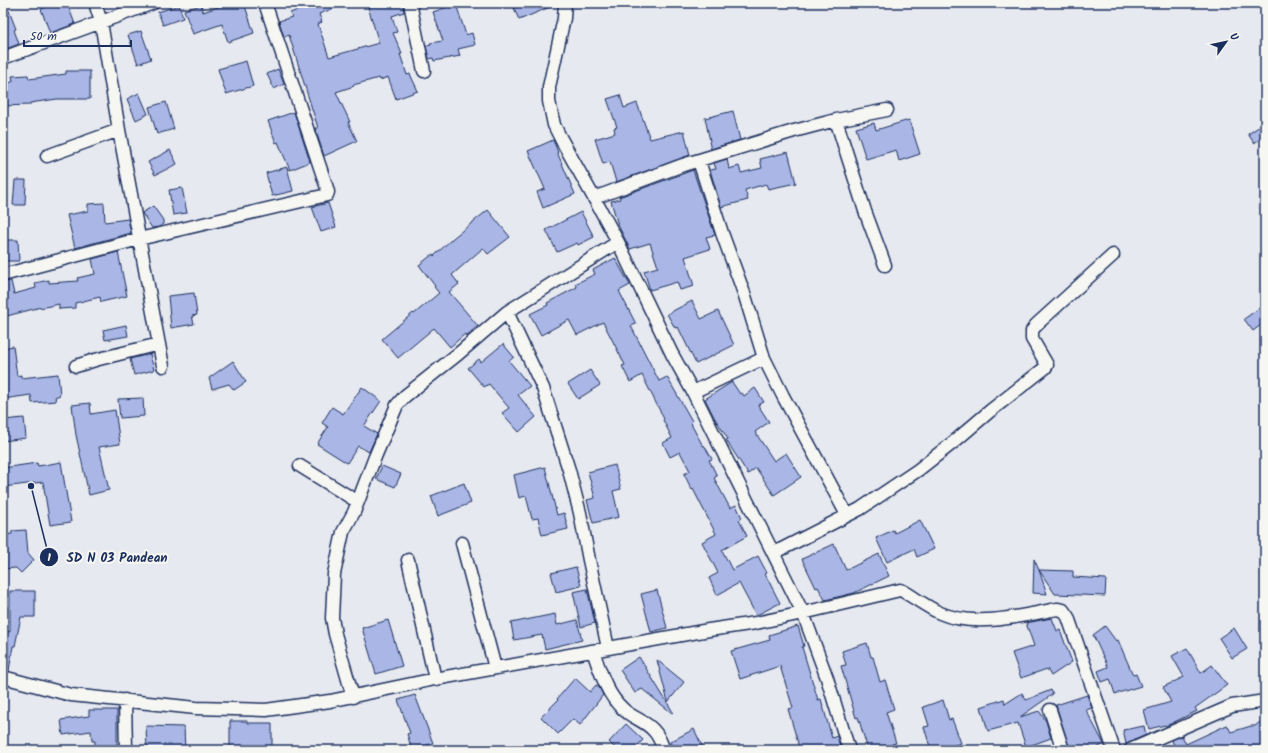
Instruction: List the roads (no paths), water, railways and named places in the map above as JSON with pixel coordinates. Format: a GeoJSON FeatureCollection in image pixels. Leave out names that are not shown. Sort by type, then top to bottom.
{"type":"FeatureCollection","features":[{"type":"Feature","properties":{"kind":"street"},"geometry":{"type":"LineString","coordinates":[[95,3],[101,22],[119,130],[163,366]]}},
{"type":"Feature","properties":{"kind":"street"},"geometry":{"type":"LineString","coordinates":[[3,58],[153,3]]}},
{"type":"Feature","properties":{"kind":"street"},"geometry":{"type":"LineString","coordinates":[[3,274],[139,239],[328,194],[265,3]]}},
{"type":"Feature","properties":{"kind":"street"},"geometry":{"type":"LineString","coordinates":[[410,3],[424,71]]}},
{"type":"Feature","properties":{"kind":"street"},"geometry":{"type":"LineString","coordinates":[[565,3],[564,18],[549,87],[549,100],[554,126],[618,242],[672,354],[693,392],[803,613],[827,678],[849,750]]}},
{"type":"Feature","properties":{"kind":"street"},"geometry":{"type":"LineString","coordinates":[[594,198],[683,165],[836,120],[886,110]]}},
{"type":"Feature","properties":{"kind":"street"},"geometry":{"type":"LineString","coordinates":[[836,120],[865,211],[885,266]]}},
{"type":"Feature","properties":{"kind":"street"},"geometry":{"type":"LineString","coordinates":[[47,156],[119,130]]}},
{"type":"Feature","properties":{"kind":"street"},"geometry":{"type":"LineString","coordinates":[[699,161],[722,233],[745,296],[764,358],[847,515]]}},
{"type":"Feature","properties":{"kind":"street"},"geometry":{"type":"LineString","coordinates":[[352,697],[332,618],[334,574],[343,532],[358,502],[397,405],[405,396],[458,354],[506,312],[618,242]]}},
{"type":"Feature","properties":{"kind":"street"},"geometry":{"type":"LineString","coordinates":[[774,553],[860,509],[918,470],[1045,368],[1047,365],[1032,339],[1032,331],[1036,325],[1113,255]]}},
{"type":"Feature","properties":{"kind":"street"},"geometry":{"type":"LineString","coordinates":[[506,312],[543,388],[569,470],[580,513],[608,648]]}},
{"type":"Feature","properties":{"kind":"street"},"geometry":{"type":"LineString","coordinates":[[76,366],[159,344]]}},
{"type":"Feature","properties":{"kind":"street"},"geometry":{"type":"LineString","coordinates":[[693,392],[764,358]]}},
{"type":"Feature","properties":{"kind":"street"},"geometry":{"type":"LineString","coordinates":[[300,466],[358,502]]}},
{"type":"Feature","properties":{"kind":"street"},"geometry":{"type":"LineString","coordinates":[[462,543],[495,668]]}},
{"type":"Feature","properties":{"kind":"street"},"geometry":{"type":"LineString","coordinates":[[408,560],[435,678]]}},
{"type":"Feature","properties":{"kind":"street"},"geometry":{"type":"LineString","coordinates":[[3,677],[71,695],[196,708],[259,710],[280,708],[352,697],[435,678],[756,623],[903,590],[925,606],[940,614],[955,618],[999,620],[1057,609],[1063,610],[1068,617],[1114,750]]}},
{"type":"Feature","properties":{"kind":"street"},"geometry":{"type":"LineString","coordinates":[[593,651],[606,686],[614,698],[623,710],[654,730],[664,750]]}},
{"type":"Feature","properties":{"kind":"street"},"geometry":{"type":"LineString","coordinates":[[125,700],[126,750]]}},
{"type":"Feature","properties":{"kind":"street"},"geometry":{"type":"LineString","coordinates":[[1130,750],[1232,706],[1265,701]]}},
{"type":"Feature","properties":{"kind":"street"},"geometry":{"type":"LineString","coordinates":[[1050,710],[1063,750]]}},
{"type":"Feature","properties":{"kind":"place","name":"SD N 03 Pandean"},"geometry":{"type":"Point","coordinates":[31,486]}}]}
